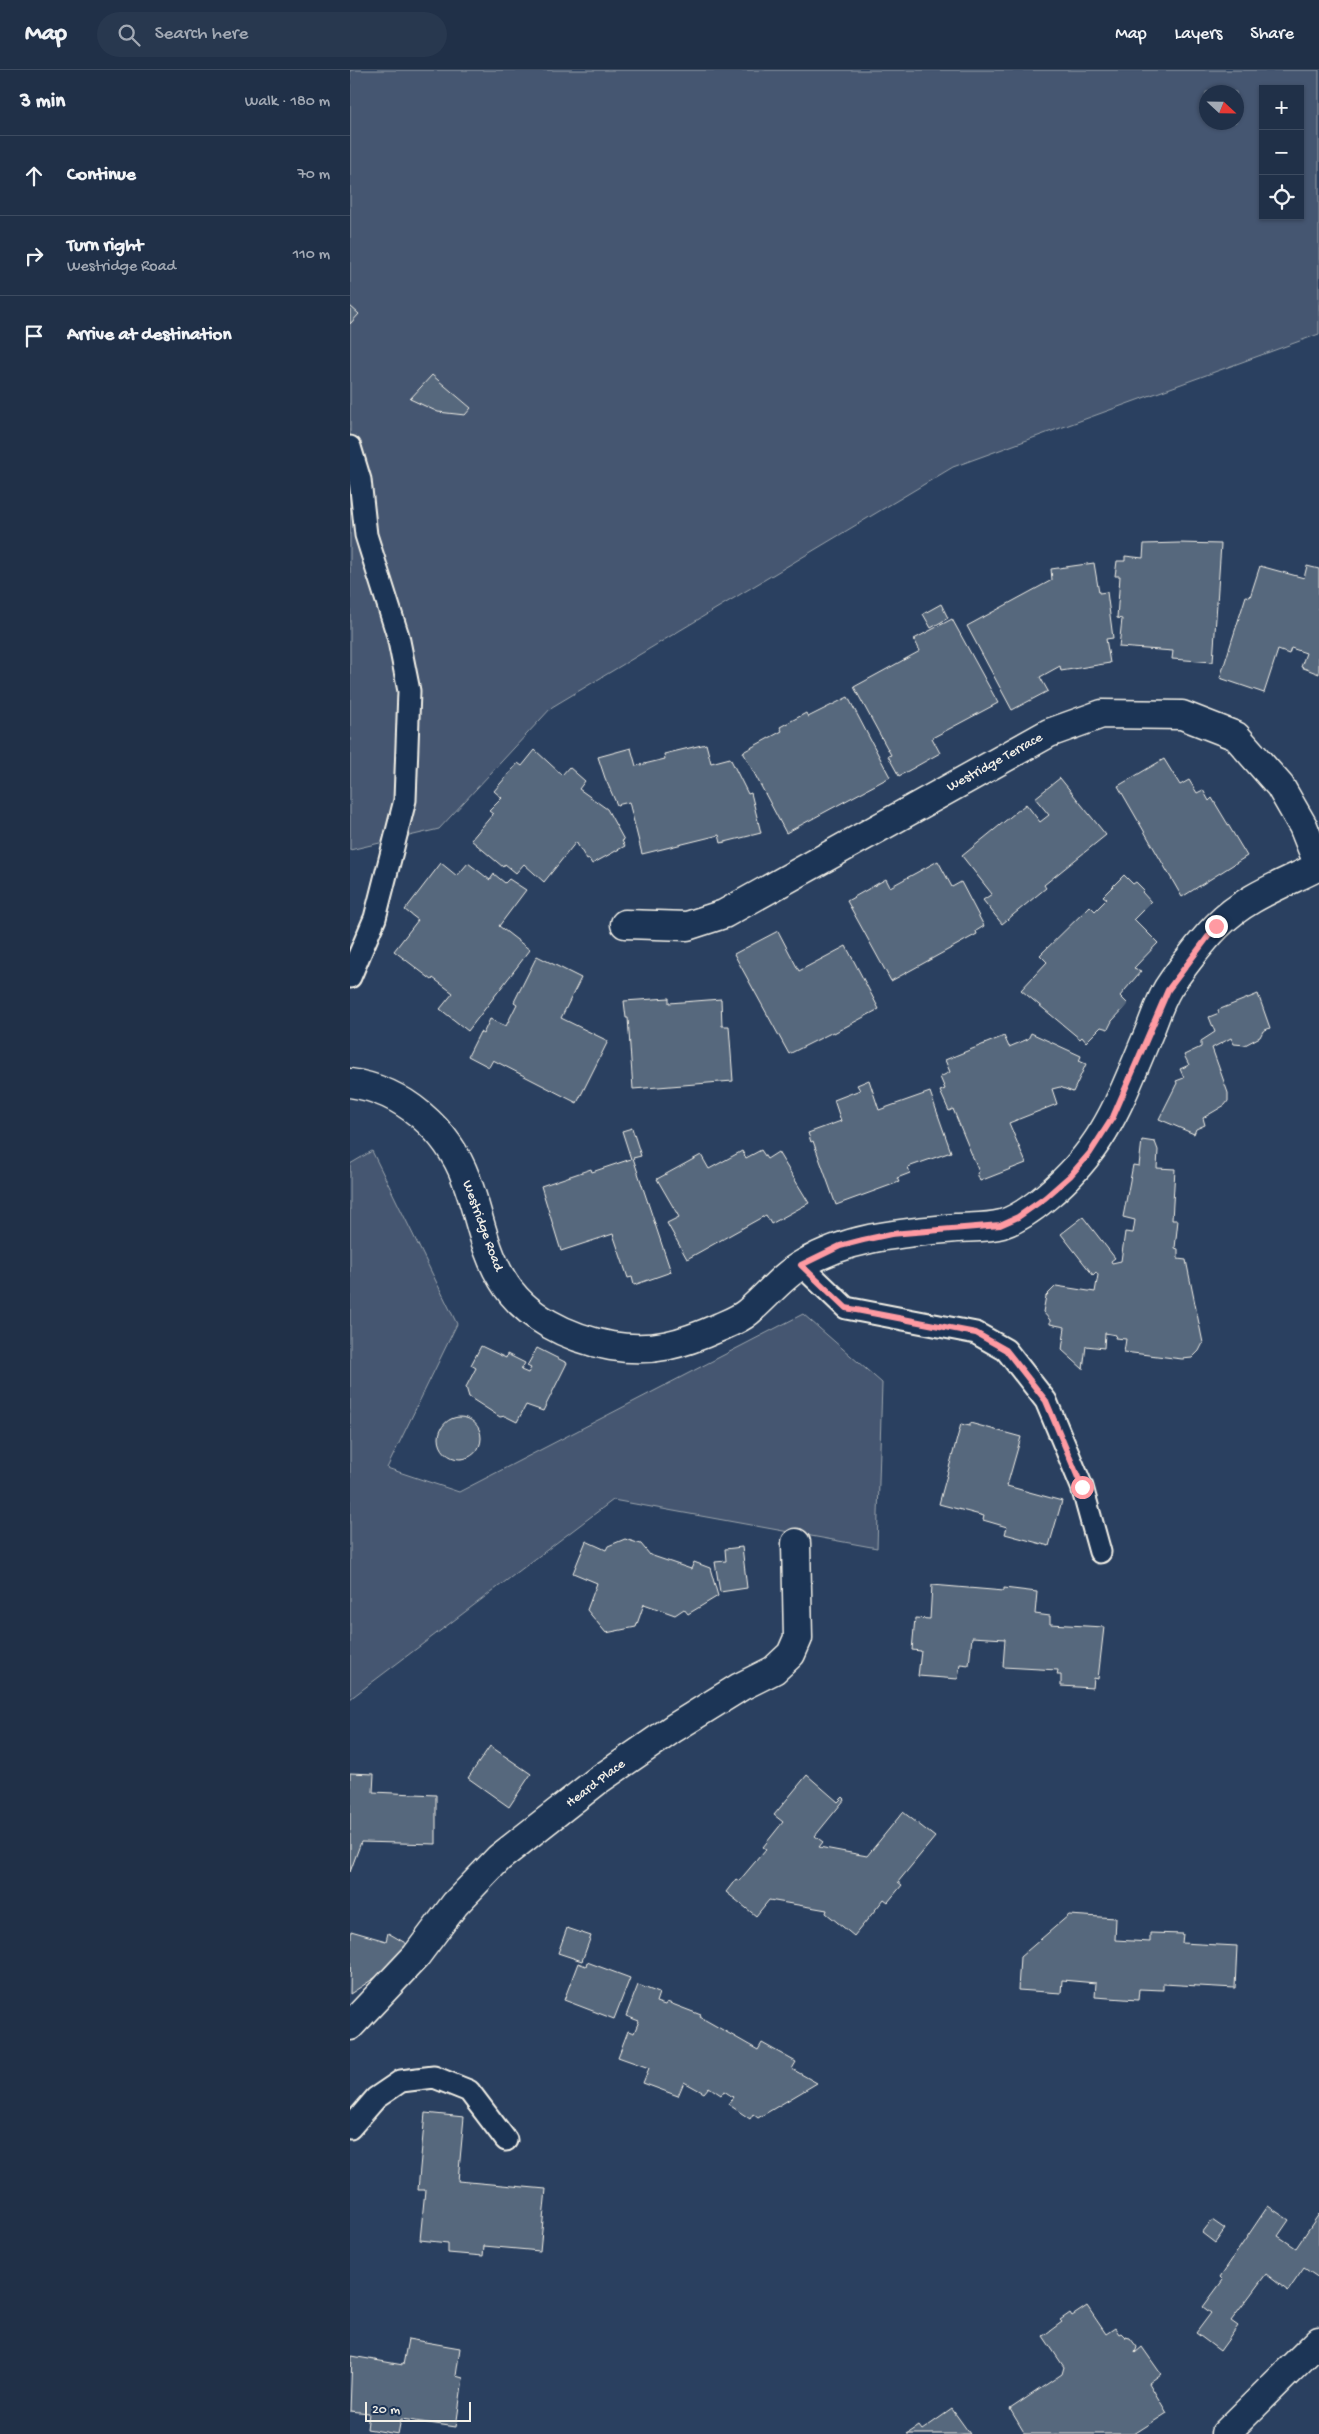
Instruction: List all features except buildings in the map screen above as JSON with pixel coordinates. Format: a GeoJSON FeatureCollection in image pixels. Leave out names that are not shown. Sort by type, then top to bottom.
{"type":"FeatureCollection","features":[{"type":"Feature","properties":{"kind":"street","name":"Westridge Terrace"},"geometry":{"type":"LineString","coordinates":[[625,924],[687,926],[724,914],[1049,733],[1102,714],[1182,715],[1236,736],[1280,786],[1303,826],[1319,866]]}},
{"type":"Feature","properties":{"kind":"street","name":"Westridge Road"},"geometry":{"type":"LineString","coordinates":[[350,1083],[362,1084],[403,1101],[432,1125],[452,1151],[466,1179],[476,1214],[502,1280],[526,1308],[552,1326],[582,1339],[614,1346],[673,1346],[745,1315],[801,1265],[840,1246],[891,1234],[1000,1225],[1018,1217],[1045,1198],[1070,1176],[1090,1153],[1104,1132],[1113,1117],[1168,990],[1216,926],[1243,903],[1319,866]]}},
{"type":"Feature","properties":{"kind":"street","name":"Heard Place"},"geometry":{"type":"LineString","coordinates":[[350,2026],[416,1956],[455,1904],[499,1858],[605,1776],[674,1728],[740,1687],[774,1670],[791,1654],[798,1638],[796,1543]]}},
{"type":"Feature","properties":{"kind":"street"},"geometry":{"type":"LineString","coordinates":[[1225,2434],[1319,2341]]}},
{"type":"Feature","properties":{"kind":"lane"},"geometry":{"type":"LineString","coordinates":[[350,447],[360,480],[366,535],[398,636],[409,691],[405,800],[375,918],[350,976]]}},
{"type":"Feature","properties":{"kind":"lane"},"geometry":{"type":"LineString","coordinates":[[801,1265],[846,1308],[976,1333],[1006,1350],[1046,1401],[1082,1487],[1100,1552]]}},
{"type":"Feature","properties":{"kind":"lane"},"geometry":{"type":"LineString","coordinates":[[350,2128],[376,2098],[401,2081],[434,2077],[469,2091],[506,2140]]}},
{"type":"Feature","properties":{"kind":"shaded area"},"geometry":{"type":"Polygon","coordinates":[[[350,70],[1319,70],[1319,334],[953,467],[552,707],[439,829],[350,850],[350,70]]]}},
{"type":"Feature","properties":{"kind":"shaded area"},"geometry":{"type":"Polygon","coordinates":[[[372,1151],[457,1324],[387,1468],[459,1492],[803,1314],[882,1383],[877,1548],[613,1500],[350,1699],[350,1164],[372,1151]]]}},
{"type":"Feature","properties":{"kind":"route"},"geometry":{"type":"LineString","coordinates":[[1082,1487],[1046,1401],[1006,1350],[976,1333],[899,1316],[846,1308],[801,1265],[840,1246],[891,1234],[1000,1225],[1018,1217],[1045,1198],[1070,1176],[1090,1153],[1113,1117],[1168,990],[1216,926]]}}]}
